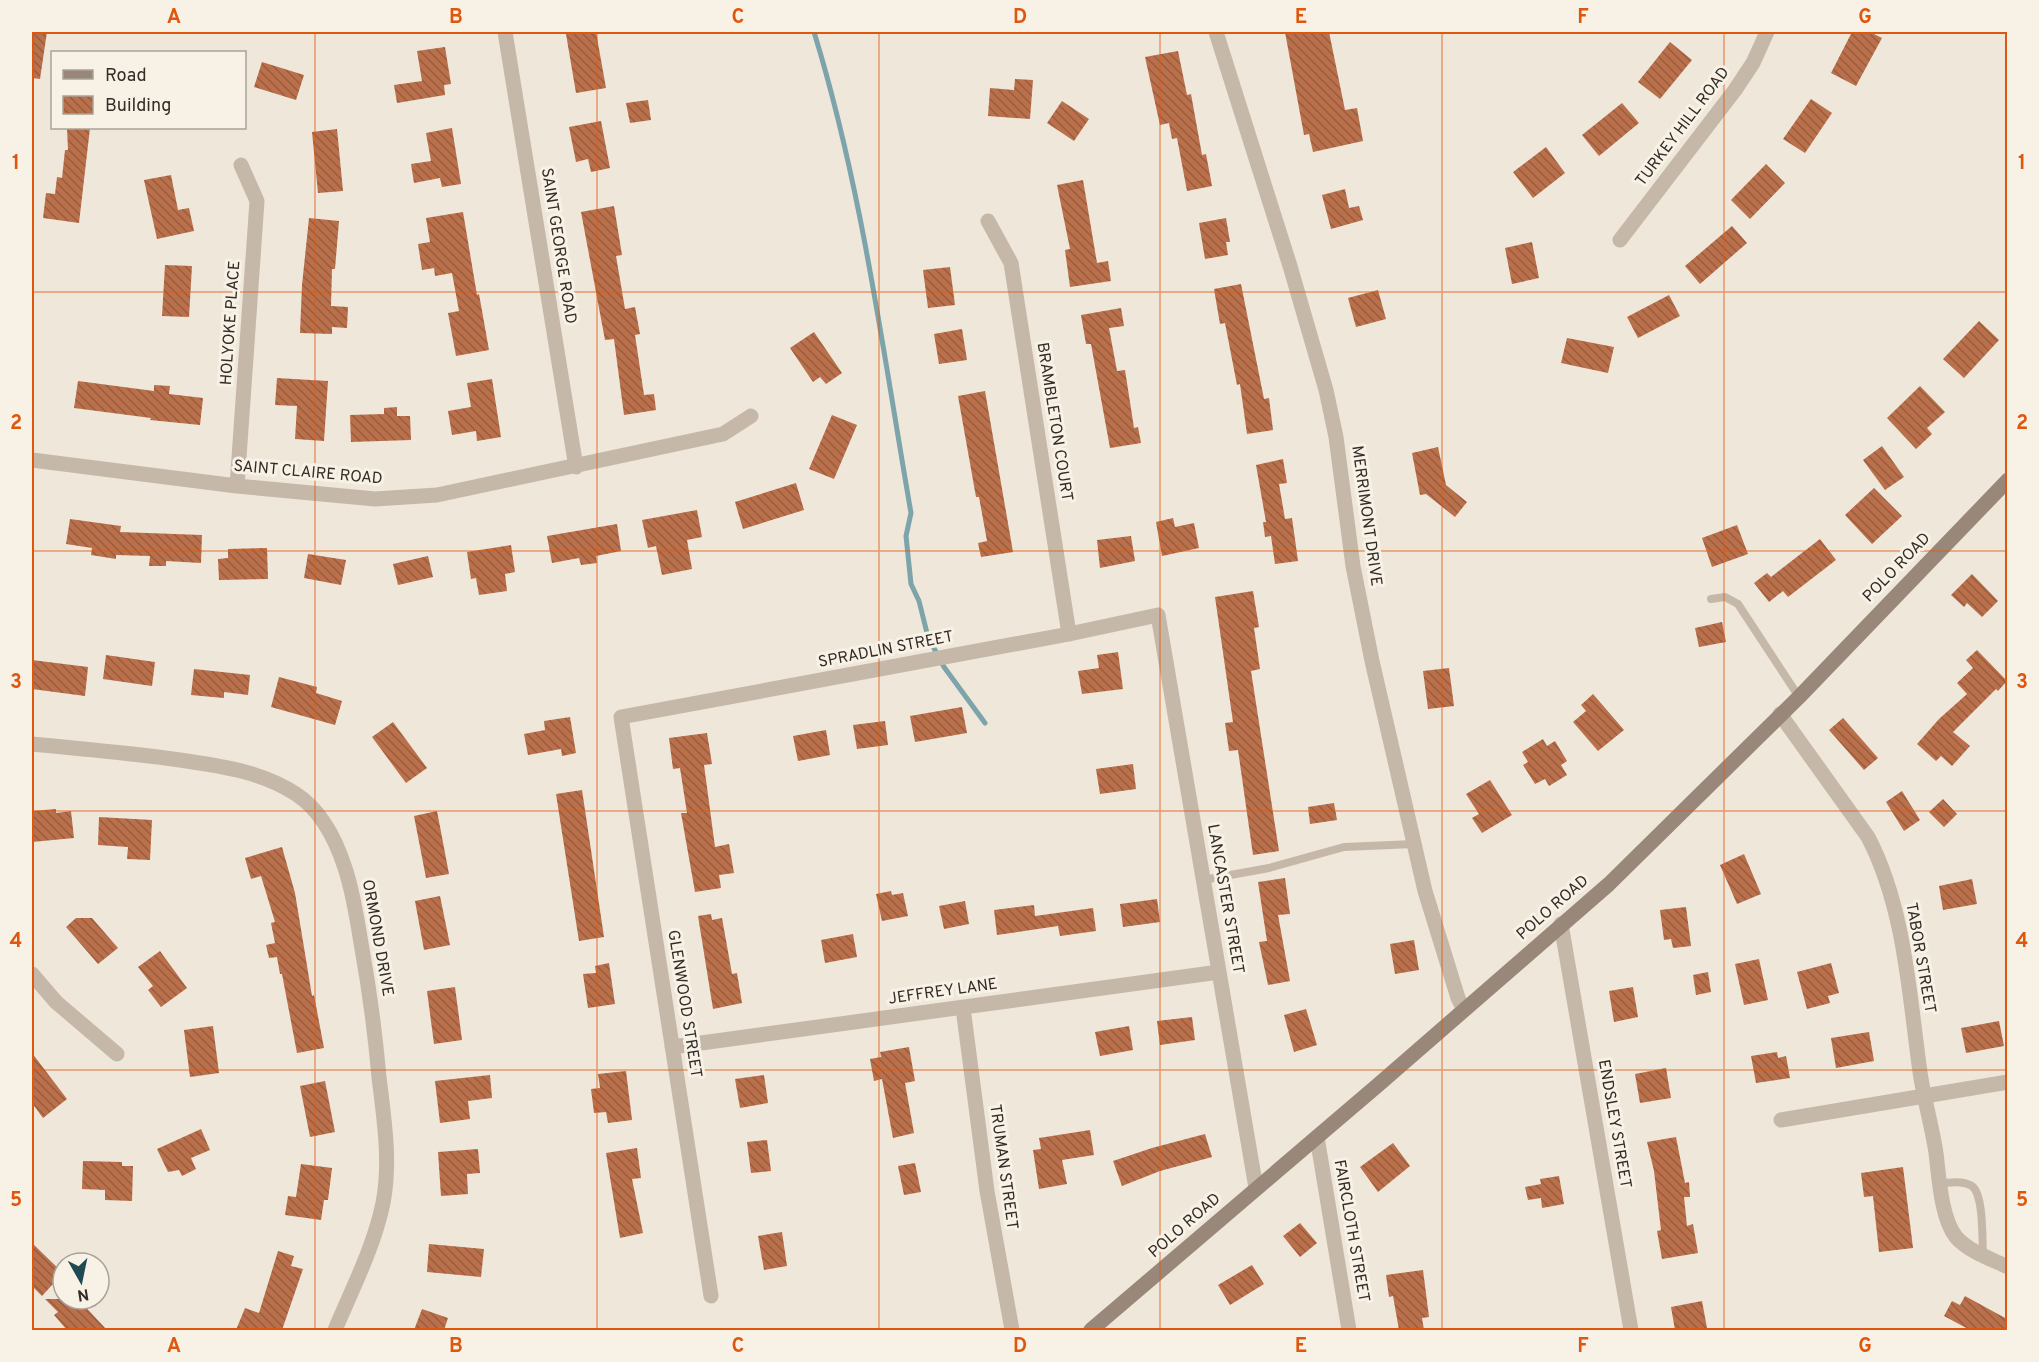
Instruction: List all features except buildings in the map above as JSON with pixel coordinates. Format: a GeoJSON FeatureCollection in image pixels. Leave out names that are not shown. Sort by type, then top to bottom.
{"type":"FeatureCollection","features":[{"type":"Feature","properties":{"kind":"main road","name":"POLO ROAD"},"geometry":{"type":"LineString","coordinates":[[1091,1330],[1464,1010],[1648,846],[1780,714],[1800,697],[2007,480]]}},
{"type":"Feature","properties":{"kind":"street","name":"SAINT GEORGE ROAD"},"geometry":{"type":"LineString","coordinates":[[505,32],[576,467]]}},
{"type":"Feature","properties":{"kind":"street","name":"MERRIMONT DRIVE"},"geometry":{"type":"LineString","coordinates":[[1216,32],[1326,390],[1336,437],[1353,566],[1372,661],[1425,891],[1458,998],[1464,1010]]}},
{"type":"Feature","properties":{"kind":"street","name":"TURKEY HILL ROAD"},"geometry":{"type":"LineString","coordinates":[[1620,240],[1735,90],[1752,63],[1767,32]]}},
{"type":"Feature","properties":{"kind":"street","name":"HOLYOKE PLACE"},"geometry":{"type":"LineString","coordinates":[[237,486],[257,201],[241,165]]}},
{"type":"Feature","properties":{"kind":"street","name":"BRAMBLETON COURT"},"geometry":{"type":"LineString","coordinates":[[988,221],[1011,263],[1069,634]]}},
{"type":"Feature","properties":{"kind":"street","name":"SAINT CLAIRE ROAD"},"geometry":{"type":"LineString","coordinates":[[32,460],[237,486],[375,499],[416,497],[437,495],[576,467],[723,434],[751,416]]}},
{"type":"Feature","properties":{"kind":"street","name":"SPRADLIN STREET"},"geometry":{"type":"LineString","coordinates":[[621,717],[1069,634],[1158,615]]}},
{"type":"Feature","properties":{"kind":"street","name":"LANCASTER STREET"},"geometry":{"type":"LineString","coordinates":[[1158,615],[1256,1188]]}},
{"type":"Feature","properties":{"kind":"street","name":"TABOR STREET"},"geometry":{"type":"LineString","coordinates":[[1780,714],[1868,837],[1879,858],[1896,912],[1924,1096],[1936,1151],[1940,1183],[1952,1230],[1962,1243],[2007,1267]]}},
{"type":"Feature","properties":{"kind":"street","name":"GLENWOOD STREET"},"geometry":{"type":"LineString","coordinates":[[621,717],[711,1296]]}},
{"type":"Feature","properties":{"kind":"street","name":"ORMOND DRIVE"},"geometry":{"type":"LineString","coordinates":[[32,744],[156,757],[221,766],[252,773],[275,782],[309,804],[320,815],[332,836],[345,867],[354,898],[368,978],[386,1139],[383,1203],[372,1242],[335,1330]]}},
{"type":"Feature","properties":{"kind":"street","name":"ENDSLEY STREET"},"geometry":{"type":"LineString","coordinates":[[1561,924],[1631,1330]]}},
{"type":"Feature","properties":{"kind":"street","name":"JEFFREY LANE"},"geometry":{"type":"LineString","coordinates":[[672,1047],[1219,972]]}},
{"type":"Feature","properties":{"kind":"street"},"geometry":{"type":"LineString","coordinates":[[32,974],[56,1002],[117,1054]]}},
{"type":"Feature","properties":{"kind":"street","name":"TRUMAN STREET"},"geometry":{"type":"LineString","coordinates":[[963,1008],[987,1191],[1012,1330]]}},
{"type":"Feature","properties":{"kind":"street"},"geometry":{"type":"LineString","coordinates":[[1781,1120],[2007,1082]]}},
{"type":"Feature","properties":{"kind":"street","name":"FAIRCLOTH STREET"},"geometry":{"type":"LineString","coordinates":[[1317,1137],[1349,1330]]}},
{"type":"Feature","properties":{"kind":"lane"},"geometry":{"type":"LineString","coordinates":[[1711,599],[1725,597],[1738,604],[1800,697]]}},
{"type":"Feature","properties":{"kind":"lane"},"geometry":{"type":"LineString","coordinates":[[1203,880],[1269,868],[1344,847],[1414,844]]}},
{"type":"Feature","properties":{"kind":"lane"},"geometry":{"type":"LineString","coordinates":[[1940,1183],[1959,1182],[1970,1185],[1976,1191],[1980,1204],[1983,1255]]}},
{"type":"Feature","properties":{"kind":"waterway"},"geometry":{"type":"LineString","coordinates":[[814,32],[845,150],[881,331],[911,513],[906,536],[911,584],[919,601],[928,637],[944,667],[985,723]]}}]}
